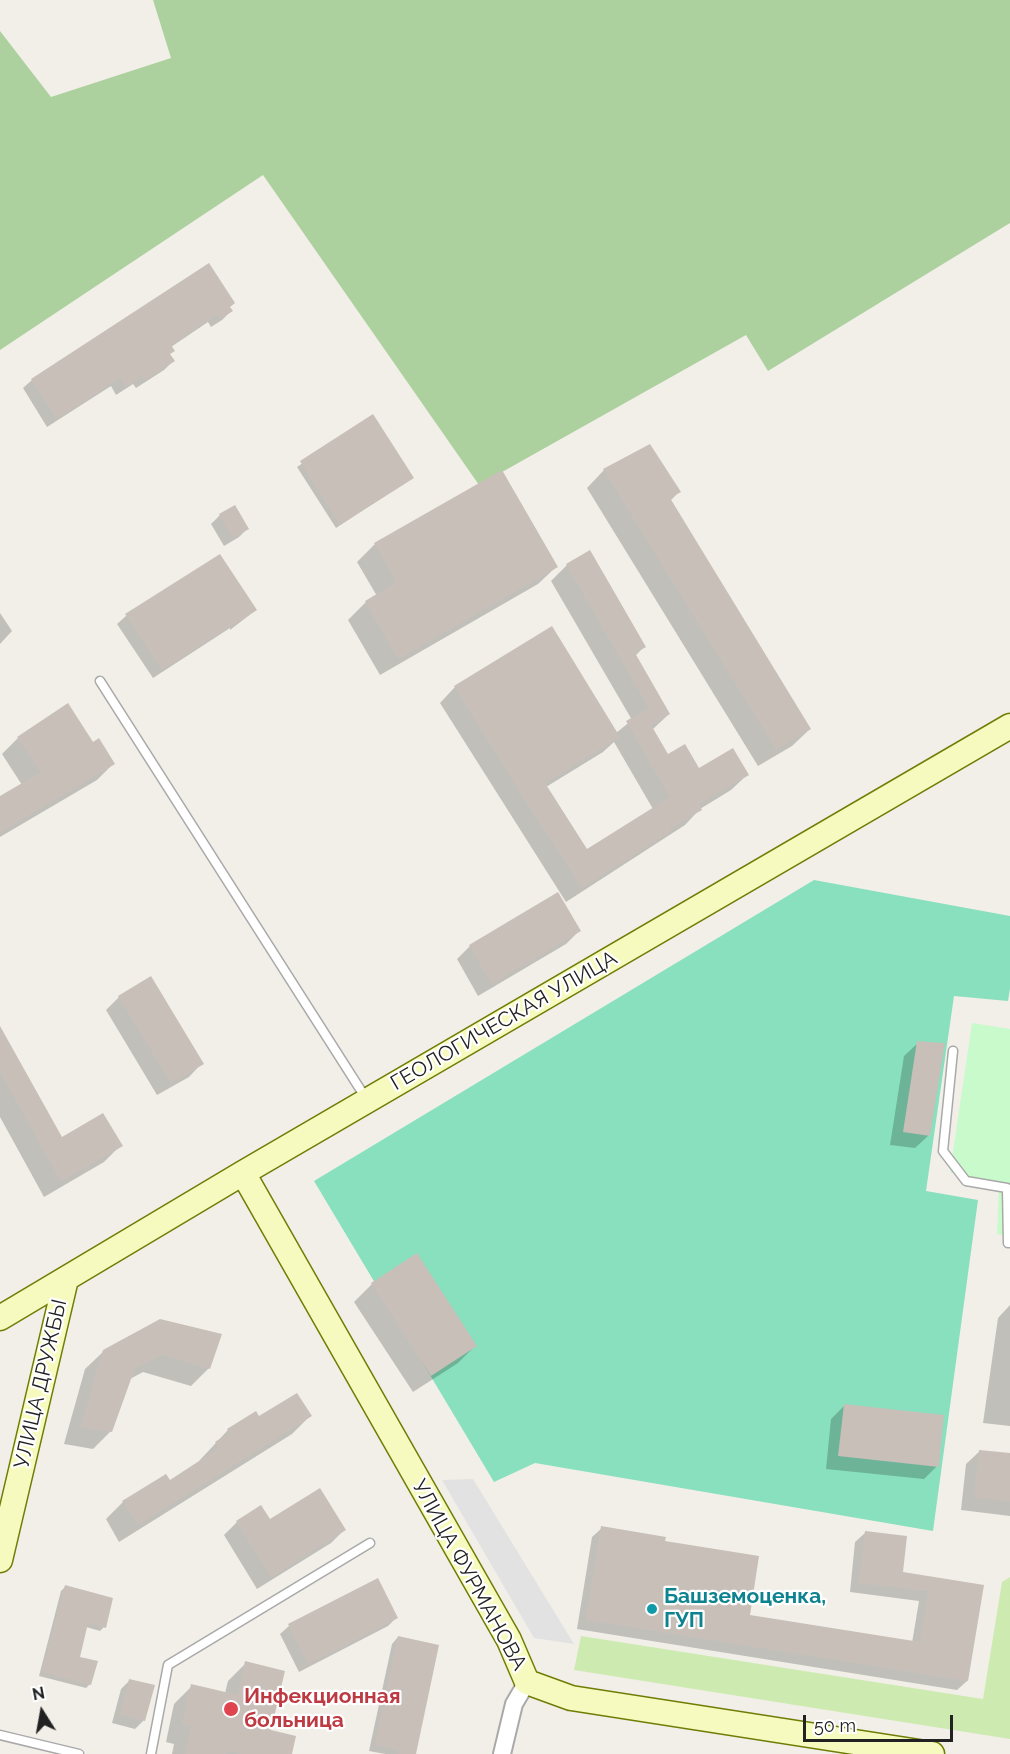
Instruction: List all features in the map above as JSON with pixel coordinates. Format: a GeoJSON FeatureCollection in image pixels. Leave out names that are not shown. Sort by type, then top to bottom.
{"type":"FeatureCollection","features":[{"type":"Feature","properties":{"kind":"main road","name":"ГЕОЛОГИЧЕСКАЯ УЛИЦА"},"geometry":{"type":"LineString","coordinates":[[0,1318],[243,1173],[1010,726]]}},
{"type":"Feature","properties":{"kind":"main road","name":"УЛИЦА ФУРМАНОВА"},"geometry":{"type":"LineString","coordinates":[[243,1173],[509,1640],[527,1682],[572,1698],[932,1754]]}},
{"type":"Feature","properties":{"kind":"main road","name":"УЛИЦА ДРУЖБЫ"},"geometry":{"type":"LineString","coordinates":[[0,1560],[66,1279]]}},
{"type":"Feature","properties":{"kind":"street"},"geometry":{"type":"LineString","coordinates":[[502,1754],[514,1704],[527,1682]]}},
{"type":"Feature","properties":{"kind":"lane"},"geometry":{"type":"LineString","coordinates":[[100,681],[368,1100]]}},
{"type":"Feature","properties":{"kind":"lane"},"geometry":{"type":"LineString","coordinates":[[953,1051],[943,1151],[966,1181],[1007,1188],[1008,1243],[1010,1243]]}},
{"type":"Feature","properties":{"kind":"lane"},"geometry":{"type":"LineString","coordinates":[[150,1754],[168,1665],[370,1543]]}},
{"type":"Feature","properties":{"kind":"lane"},"geometry":{"type":"LineString","coordinates":[[0,1735],[79,1754]]}},
{"type":"Feature","properties":{"kind":"green space"},"geometry":{"type":"Polygon","coordinates":[[[153,0],[1010,0],[1010,223],[768,371],[746,335],[479,485],[263,175],[0,350],[0,31],[51,97],[171,58],[153,0]]]}},
{"type":"Feature","properties":{"kind":"green space"},"geometry":{"type":"Polygon","coordinates":[[[814,880],[1010,916],[1008,1001],[954,996],[926,1191],[978,1200],[933,1531],[535,1463],[494,1482],[314,1181],[814,880]]]}},
{"type":"Feature","properties":{"kind":"green space"},"geometry":{"type":"Polygon","coordinates":[[[972,1023],[1010,1029],[1010,1237],[997,1234],[999,1188],[950,1172],[972,1023]]]}},
{"type":"Feature","properties":{"kind":"green space"},"geometry":{"type":"Polygon","coordinates":[[[1010,1577],[1010,1739],[574,1670],[581,1636],[983,1699],[1002,1582],[1010,1577]]]}},
{"type":"Feature","properties":{"kind":"shaded area"},"geometry":{"type":"Polygon","coordinates":[[[473,1479],[574,1644],[534,1638],[442,1480],[473,1479]]]}},
{"type":"Feature","properties":{"kind":"building"},"geometry":{"type":"Polygon","coordinates":[[[209,263],[235,303],[230,307],[233,311],[220,319],[217,315],[171,345],[175,351],[170,354],[175,361],[145,380],[142,377],[126,387],[120,378],[57,419],[31,379],[209,263]]]}},
{"type":"Feature","properties":{"kind":"building"},"geometry":{"type":"Polygon","coordinates":[[[373,414],[414,478],[340,525],[300,461],[373,414]]]}},
{"type":"Feature","properties":{"kind":"building"},"geometry":{"type":"Polygon","coordinates":[[[650,444],[681,492],[670,498],[811,729],[776,749],[603,469],[650,444]]]}},
{"type":"Feature","properties":{"kind":"building"},"geometry":{"type":"Polygon","coordinates":[[[502,470],[558,567],[398,659],[365,601],[397,582],[374,543],[502,470]]]}},
{"type":"Feature","properties":{"kind":"building"},"geometry":{"type":"Polygon","coordinates":[[[235,505],[249,529],[233,538],[219,514],[235,505]]]}},
{"type":"Feature","properties":{"kind":"building"},"geometry":{"type":"Polygon","coordinates":[[[590,550],[646,647],[635,653],[670,714],[651,725],[668,754],[685,744],[699,768],[733,748],[749,775],[699,804],[702,810],[669,829],[671,831],[582,888],[454,686],[552,626],[620,737],[545,783],[587,849],[670,797],[626,721],[649,708],[566,564],[590,550]]]}},
{"type":"Feature","properties":{"kind":"building"},"geometry":{"type":"Polygon","coordinates":[[[220,554],[257,610],[162,670],[125,614],[220,554]]]}},
{"type":"Feature","properties":{"kind":"building"},"geometry":{"type":"Polygon","coordinates":[[[68,703],[93,742],[99,738],[115,764],[0,832],[0,796],[41,772],[17,737],[68,703]]]}},
{"type":"Feature","properties":{"kind":"building"},"geometry":{"type":"Polygon","coordinates":[[[558,892],[581,931],[492,984],[469,945],[558,892]]]}},
{"type":"Feature","properties":{"kind":"building"},"geometry":{"type":"Polygon","coordinates":[[[151,976],[204,1064],[171,1083],[118,996],[151,976]]]}},
{"type":"Feature","properties":{"kind":"building"},"geometry":{"type":"Polygon","coordinates":[[[0,1026],[62,1137],[103,1113],[123,1146],[61,1181],[0,1072],[0,1026]]]}},
{"type":"Feature","properties":{"kind":"building"},"geometry":{"type":"Polygon","coordinates":[[[917,1041],[945,1043],[930,1136],[903,1132],[917,1041]]]}},
{"type":"Feature","properties":{"kind":"building"},"geometry":{"type":"Polygon","coordinates":[[[417,1253],[477,1346],[431,1376],[371,1283],[417,1253]]]}},
{"type":"Feature","properties":{"kind":"building"},"geometry":{"type":"Polygon","coordinates":[[[160,1319],[222,1334],[210,1369],[162,1355],[135,1368],[112,1432],[81,1427],[103,1350],[160,1319]]]}},
{"type":"Feature","properties":{"kind":"building"},"geometry":{"type":"Polygon","coordinates":[[[297,1393],[312,1416],[138,1525],[122,1501],[166,1474],[170,1480],[219,1448],[215,1442],[229,1433],[227,1429],[256,1411],[259,1416],[297,1393]]]}},
{"type":"Feature","properties":{"kind":"building"},"geometry":{"type":"Polygon","coordinates":[[[844,1404],[944,1415],[939,1467],[838,1456],[844,1404]]]}},
{"type":"Feature","properties":{"kind":"building"},"geometry":{"type":"Polygon","coordinates":[[[979,1450],[1010,1453],[1010,1502],[974,1497],[979,1450]]]}},
{"type":"Feature","properties":{"kind":"building"},"geometry":{"type":"Polygon","coordinates":[[[320,1488],[346,1530],[271,1577],[236,1521],[261,1505],[270,1519],[320,1488]]]}},
{"type":"Feature","properties":{"kind":"building","name":"Башземоценка, ГУП"},"geometry":{"type":"Polygon","coordinates":[[[601,1526],[666,1537],[665,1541],[759,1556],[750,1615],[920,1642],[928,1591],[859,1583],[865,1531],[907,1536],[903,1572],[984,1585],[968,1681],[586,1620],[601,1526]]]}},
{"type":"Feature","properties":{"kind":"building"},"geometry":{"type":"Polygon","coordinates":[[[378,1578],[398,1618],[308,1664],[288,1624],[378,1578]]]}},
{"type":"Feature","properties":{"kind":"building"},"geometry":{"type":"Polygon","coordinates":[[[65,1585],[113,1598],[106,1628],[88,1623],[80,1657],[98,1661],[91,1685],[42,1672],[65,1585]]]}},
{"type":"Feature","properties":{"kind":"building"},"geometry":{"type":"Polygon","coordinates":[[[398,1636],[439,1645],[416,1754],[398,1754],[399,1750],[375,1745],[398,1636]]]}},
{"type":"Feature","properties":{"kind":"building","name":"Инфекционная больница"},"geometry":{"type":"Polygon","coordinates":[[[245,1661],[285,1671],[271,1730],[296,1736],[292,1754],[243,1754],[227,1751],[226,1754],[185,1754],[191,1726],[182,1724],[191,1684],[238,1695],[245,1661]]]}},
{"type":"Feature","properties":{"kind":"building"},"geometry":{"type":"Polygon","coordinates":[[[129,1679],[155,1685],[145,1721],[120,1714],[129,1679]]]}},
{"type":"Feature","properties":{"kind":"place","name":"Башземоценка, ГУП"},"geometry":{"type":"Point","coordinates":[652,1609]}},
{"type":"Feature","properties":{"kind":"place","name":"Инфекционная больница"},"geometry":{"type":"Point","coordinates":[231,1709]}}]}
